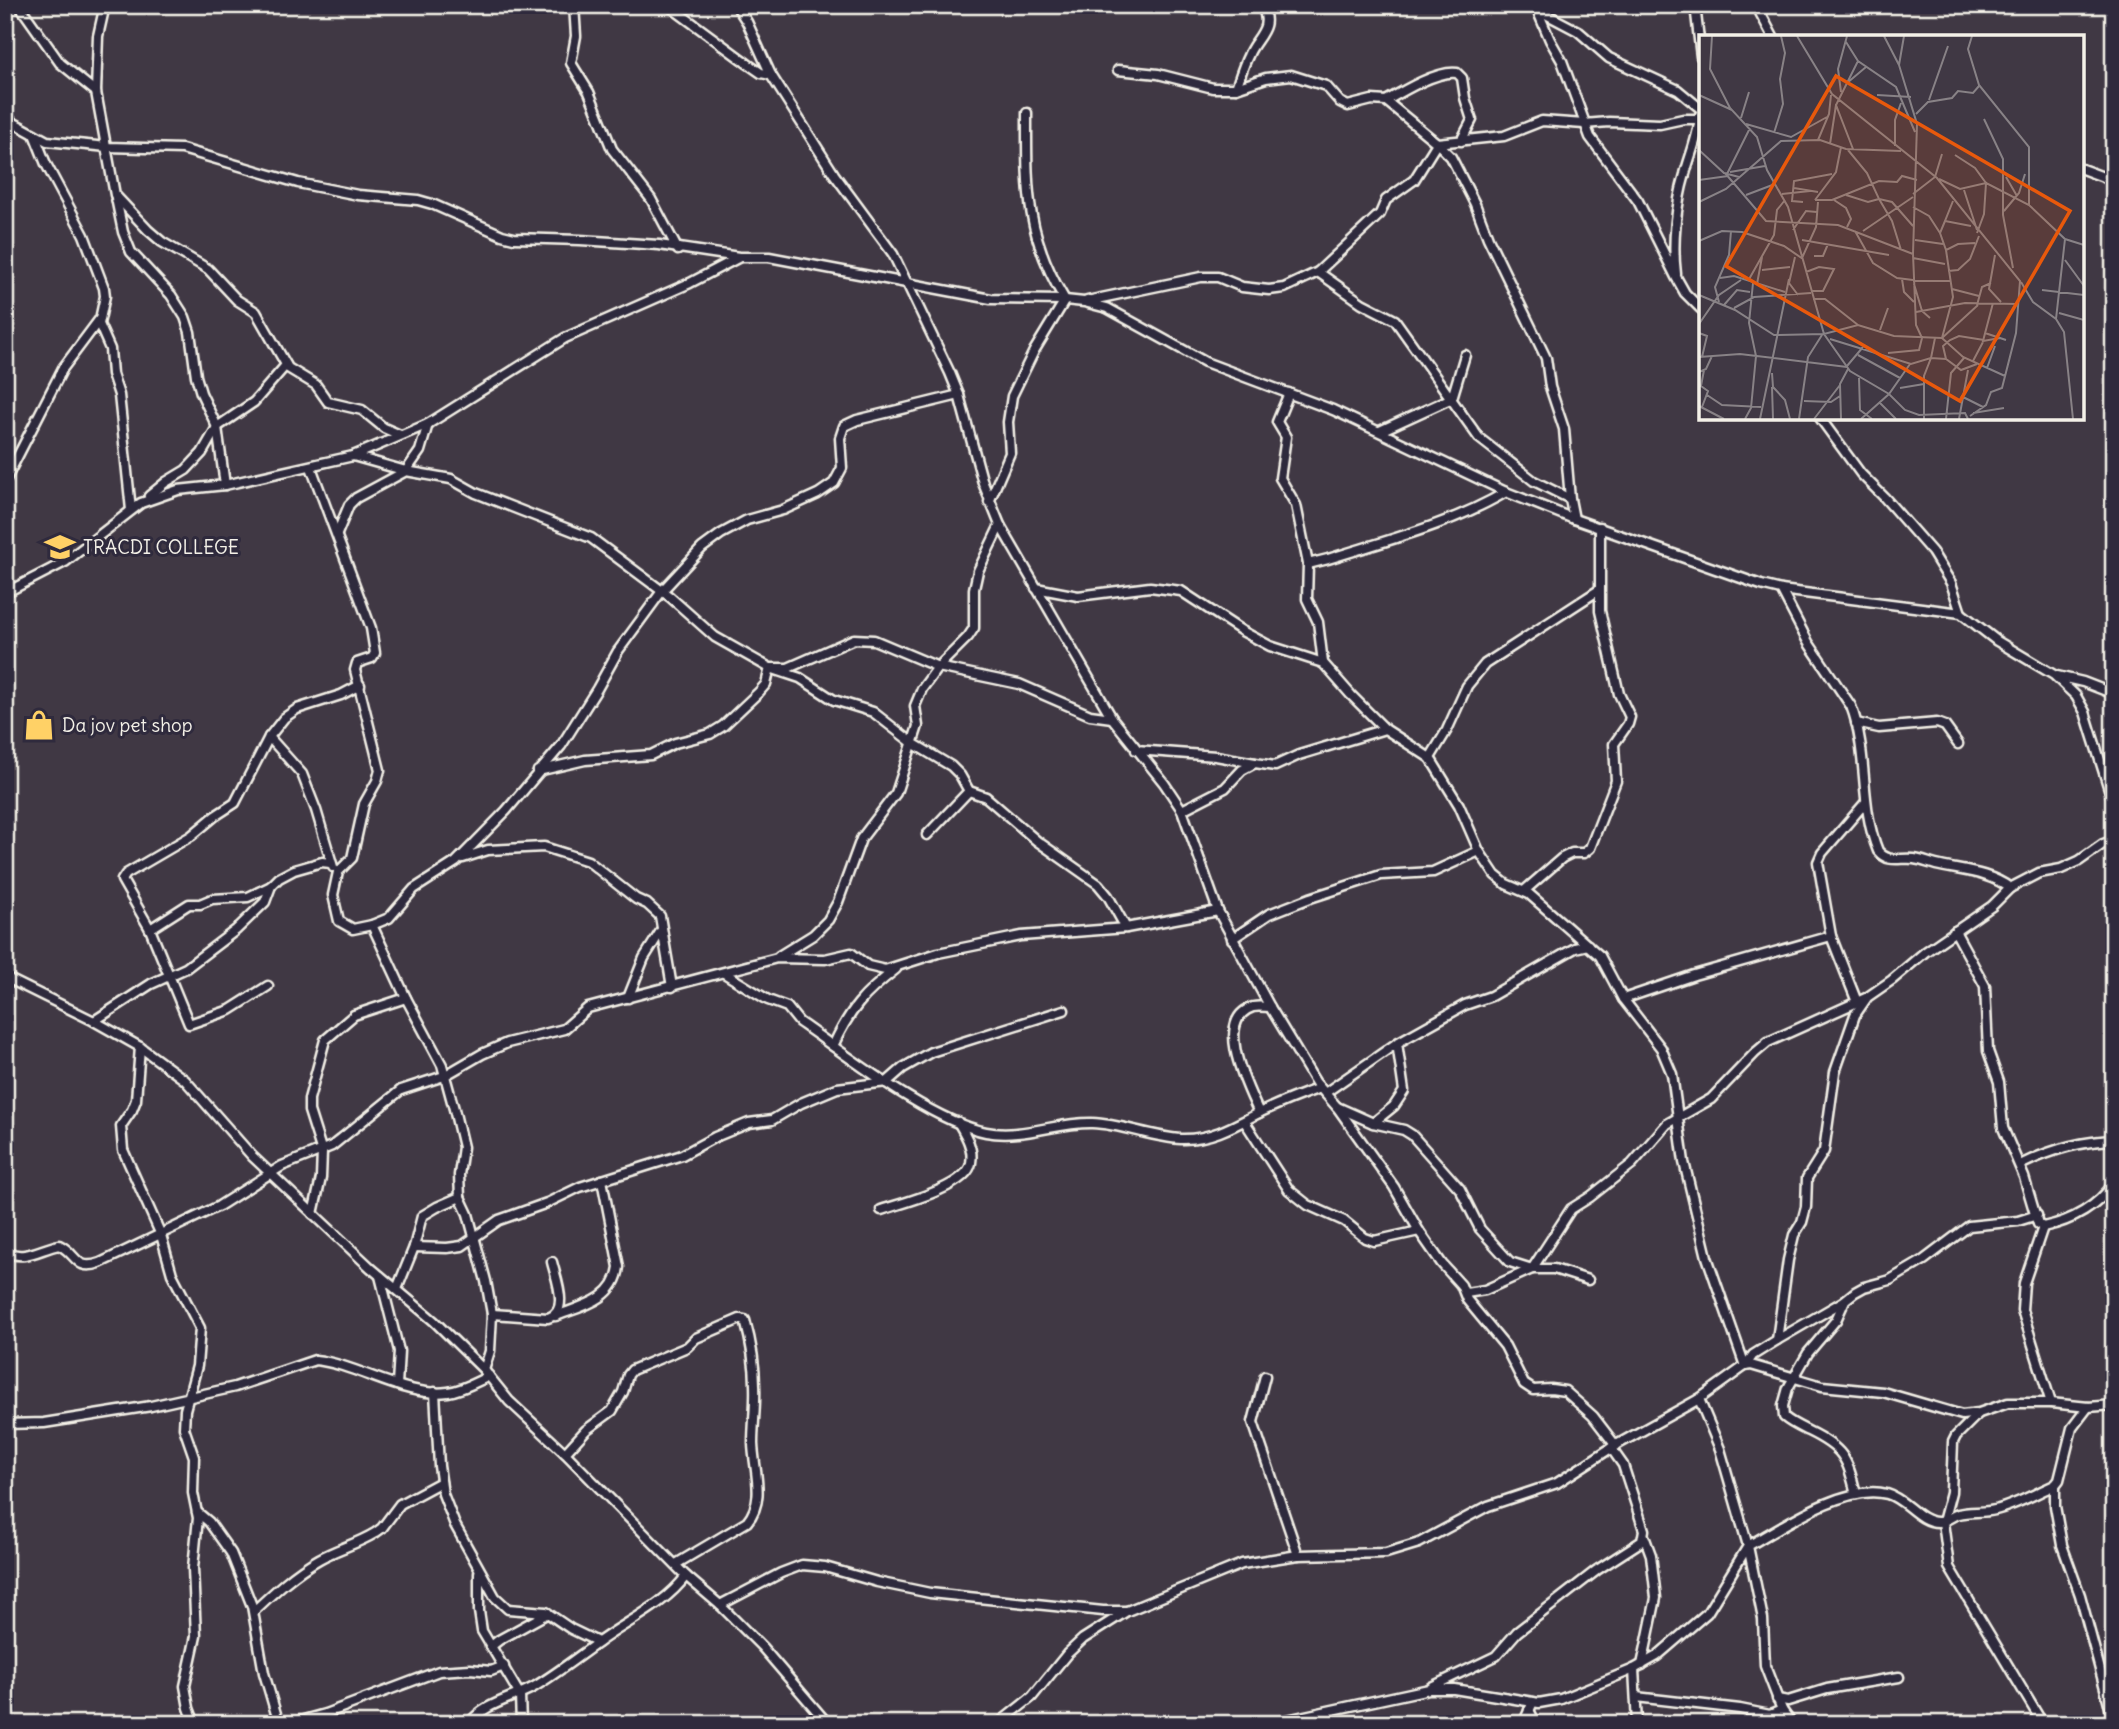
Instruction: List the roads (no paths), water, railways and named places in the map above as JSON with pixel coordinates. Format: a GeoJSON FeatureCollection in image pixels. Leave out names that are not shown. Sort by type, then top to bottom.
{"type":"FeatureCollection","features":[{"type":"Feature","properties":{"kind":"street"},"geometry":{"type":"LineString","coordinates":[[19,5],[60,64],[96,92]]}},
{"type":"Feature","properties":{"kind":"street"},"geometry":{"type":"LineString","coordinates":[[574,5],[577,24],[572,68],[589,92],[612,149],[651,199],[678,250]]}},
{"type":"Feature","properties":{"kind":"street"},"geometry":{"type":"LineString","coordinates":[[668,5],[748,64],[771,75]]}},
{"type":"Feature","properties":{"kind":"street"},"geometry":{"type":"LineString","coordinates":[[736,5],[747,22],[771,75],[834,174],[892,254],[959,395],[989,502],[1000,525],[1112,718],[1182,810],[1218,911],[1270,1007],[1322,1091],[1337,1107],[1394,1187],[1419,1231],[1466,1293],[1467,1300],[1505,1346],[1524,1384],[1533,1391],[1564,1391],[1587,1410],[1614,1447],[1623,1465],[1651,1555],[1656,1598],[1638,1667],[1637,1724]]}},
{"type":"Feature","properties":{"kind":"street"},"geometry":{"type":"LineString","coordinates":[[1236,88],[1248,53],[1264,32],[1265,17],[1261,5]]}},
{"type":"Feature","properties":{"kind":"street"},"geometry":{"type":"LineString","coordinates":[[1695,5],[1699,40]]}},
{"type":"Feature","properties":{"kind":"street"},"geometry":{"type":"LineString","coordinates":[[1756,5],[1772,35]]}},
{"type":"Feature","properties":{"kind":"street"},"geometry":{"type":"LineString","coordinates":[[106,7],[98,36],[96,92],[123,232],[131,252],[171,295],[185,317],[190,332],[196,376],[217,427],[225,485]]}},
{"type":"Feature","properties":{"kind":"street"},"geometry":{"type":"LineString","coordinates":[[1537,8],[1578,31],[1609,58],[1678,90],[1699,108]]}},
{"type":"Feature","properties":{"kind":"street"},"geometry":{"type":"LineString","coordinates":[[1537,8],[1549,40],[1562,61],[1590,137],[1637,201],[1685,293],[1699,307]]}},
{"type":"Feature","properties":{"kind":"street"},"geometry":{"type":"LineString","coordinates":[[1118,70],[1158,74],[1213,88],[1236,88],[1266,78],[1291,75],[1326,86],[1348,106],[1386,101],[1437,143],[1451,158],[1475,204],[1488,238],[1546,358],[1550,387],[1564,429],[1574,519]]}},
{"type":"Feature","properties":{"kind":"street"},"geometry":{"type":"LineString","coordinates":[[1386,101],[1431,79],[1457,73],[1462,78],[1472,120],[1461,141]]}},
{"type":"Feature","properties":{"kind":"street"},"geometry":{"type":"LineString","coordinates":[[1027,113],[1027,183],[1031,218],[1049,272],[1065,300]]}},
{"type":"Feature","properties":{"kind":"street"},"geometry":{"type":"LineString","coordinates":[[5,118],[47,141],[182,149],[298,183],[358,195],[418,200],[514,238],[659,245],[678,250],[739,257],[768,257],[991,299],[1084,302],[1122,316],[1205,362],[1333,410],[1506,492],[1574,519],[1781,590],[1961,613],[1997,641],[2054,675],[2076,696],[2085,712],[2114,805]]}},
{"type":"Feature","properties":{"kind":"street"},"geometry":{"type":"LineString","coordinates":[[1437,143],[1504,136],[1542,121],[1660,124],[1683,119],[1699,120]]}},
{"type":"Feature","properties":{"kind":"street"},"geometry":{"type":"LineString","coordinates":[[1676,277],[1674,259],[1678,209],[1699,124]]}},
{"type":"Feature","properties":{"kind":"street"},"geometry":{"type":"LineString","coordinates":[[34,134],[46,164],[84,235],[101,278],[105,296],[99,320],[100,329],[110,349],[112,374],[119,395],[131,510]]}},
{"type":"Feature","properties":{"kind":"street"},"geometry":{"type":"LineString","coordinates":[[1084,302],[1209,276],[1242,287],[1278,289],[1318,272],[1380,214],[1386,200],[1414,180],[1437,143]]}},
{"type":"Feature","properties":{"kind":"street"},"geometry":{"type":"LineString","coordinates":[[2084,170],[2114,181]]}},
{"type":"Feature","properties":{"kind":"street"},"geometry":{"type":"LineString","coordinates":[[115,195],[155,236],[214,274],[237,300],[256,312],[290,371],[316,385],[328,402],[362,410],[384,428],[400,435]]}},
{"type":"Feature","properties":{"kind":"street"},"geometry":{"type":"LineString","coordinates":[[142,503],[178,490],[225,485],[353,456],[428,424],[565,338],[690,283],[739,257]]}},
{"type":"Feature","properties":{"kind":"street"},"geometry":{"type":"LineString","coordinates":[[1318,272],[1362,303],[1395,320],[1485,444],[1534,481],[1570,499]]}},
{"type":"Feature","properties":{"kind":"street"},"geometry":{"type":"LineString","coordinates":[[989,502],[1010,453],[1008,422],[1012,396],[1034,351],[1065,300]]}},
{"type":"Feature","properties":{"kind":"street"},"geometry":{"type":"LineString","coordinates":[[5,481],[63,368],[99,320]]}},
{"type":"Feature","properties":{"kind":"street"},"geometry":{"type":"LineString","coordinates":[[1380,431],[1452,398],[1465,355]]}},
{"type":"Feature","properties":{"kind":"street"},"geometry":{"type":"LineString","coordinates":[[5,593],[10,588],[65,562],[166,482],[186,470],[202,453],[217,427],[254,402],[286,365]]}},
{"type":"Feature","properties":{"kind":"street"},"geometry":{"type":"LineString","coordinates":[[1289,393],[1277,422],[1286,437],[1280,478],[1296,505],[1308,564],[1307,599],[1318,622],[1323,663]]}},
{"type":"Feature","properties":{"kind":"street"},"geometry":{"type":"LineString","coordinates":[[311,467],[371,628],[375,653],[372,658],[357,663],[355,670],[377,754],[379,775],[364,804],[352,858],[338,872],[332,895],[339,921],[353,929],[389,918],[414,889],[460,859],[506,811],[561,746],[618,651],[662,591],[702,548],[747,520],[783,510],[818,494],[834,483],[842,468],[839,438],[844,426],[857,420],[959,395]]}},
{"type":"Feature","properties":{"kind":"street"},"geometry":{"type":"LineString","coordinates":[[1821,420],[1861,474],[1884,496],[1932,552],[1951,583],[1961,613]]}},
{"type":"Feature","properties":{"kind":"street"},"geometry":{"type":"LineString","coordinates":[[337,534],[349,505],[356,498],[407,471],[420,451],[428,424]]}},
{"type":"Feature","properties":{"kind":"street"},"geometry":{"type":"LineString","coordinates":[[353,456],[407,471],[451,479],[476,493],[591,538],[662,591],[715,637],[770,668],[800,678],[834,700],[873,712],[914,744],[951,766],[969,791],[986,797],[1037,841],[1098,884],[1126,928]]}},
{"type":"Feature","properties":{"kind":"street"},"geometry":{"type":"LineString","coordinates":[[1308,564],[1477,510],[1506,492]]}},
{"type":"Feature","properties":{"kind":"street"},"geometry":{"type":"LineString","coordinates":[[5,1252],[15,1256],[29,1256],[59,1245],[78,1263],[91,1266],[244,1192],[270,1173],[322,1152],[347,1136],[401,1090],[444,1076],[507,1042],[564,1029],[588,1008],[777,958],[813,935],[828,920],[838,902],[861,839],[896,793],[914,744],[918,726],[915,706],[922,689],[974,628],[974,589],[978,571],[1000,525]]}},
{"type":"Feature","properties":{"kind":"street"},"geometry":{"type":"LineString","coordinates":[[1524,891],[1562,858],[1572,853],[1584,853],[1590,848],[1616,780],[1614,744],[1630,717],[1616,678],[1600,611],[1600,527]]}},
{"type":"Feature","properties":{"kind":"street"},"geometry":{"type":"LineString","coordinates":[[1036,588],[1078,596],[1150,587],[1181,592],[1270,646],[1323,663],[1385,729],[1430,758],[1459,805],[1479,851],[1500,880],[1524,891],[1600,956],[1623,999],[1661,1048],[1672,1074],[1684,1162],[1707,1256],[1745,1366]]}},
{"type":"Feature","properties":{"kind":"street"},"geometry":{"type":"LineString","coordinates":[[1430,758],[1447,730],[1467,685],[1485,664],[1599,590]]}},
{"type":"Feature","properties":{"kind":"street"},"geometry":{"type":"LineString","coordinates":[[1781,590],[1808,642],[1852,706],[1863,758],[1865,803],[1874,841],[1883,856],[1894,860],[1912,858],[1966,870],[2003,882],[2010,888]]}},
{"type":"Feature","properties":{"kind":"street"},"geometry":{"type":"LineString","coordinates":[[770,668],[788,668],[854,639],[874,640],[938,667],[1019,684],[1090,715],[1112,718]]}},
{"type":"Feature","properties":{"kind":"street"},"geometry":{"type":"LineString","coordinates":[[538,771],[585,760],[651,755],[675,743],[710,734],[723,726],[759,692],[766,684],[770,668]]}},
{"type":"Feature","properties":{"kind":"street"},"geometry":{"type":"LineString","coordinates":[[2054,675],[2114,694]]}},
{"type":"Feature","properties":{"kind":"street"},"geometry":{"type":"LineString","coordinates":[[268,986],[230,1010],[189,1024],[150,929],[122,880],[126,874],[191,836],[235,803],[269,737],[284,718],[297,709],[341,695],[360,685]]}},
{"type":"Feature","properties":{"kind":"street"},"geometry":{"type":"LineString","coordinates":[[1856,723],[1879,727],[1937,723],[1945,726],[1958,744]]}},
{"type":"Feature","properties":{"kind":"street"},"geometry":{"type":"LineString","coordinates":[[1136,750],[1216,756],[1275,766],[1299,755],[1385,729]]}},
{"type":"Feature","properties":{"kind":"street"},"geometry":{"type":"LineString","coordinates":[[269,737],[302,774],[316,810],[330,863],[338,872]]}},
{"type":"Feature","properties":{"kind":"street"},"geometry":{"type":"LineString","coordinates":[[1182,810],[1225,788],[1242,770],[1255,763]]}},
{"type":"Feature","properties":{"kind":"street"},"geometry":{"type":"LineString","coordinates":[[927,835],[969,791]]}},
{"type":"Feature","properties":{"kind":"street"},"geometry":{"type":"LineString","coordinates":[[1857,1002],[1831,936],[1818,862],[1822,853],[1865,803]]}},
{"type":"Feature","properties":{"kind":"street"},"geometry":{"type":"LineString","coordinates":[[1466,1293],[1485,1290],[1532,1269],[1570,1209],[1590,1198],[1632,1164],[1667,1124],[1712,1098],[1768,1042],[1866,998],[1892,980],[1912,961],[1992,906],[2010,888],[2039,873],[2061,869],[2102,844],[2114,840]]}},
{"type":"Feature","properties":{"kind":"street"},"geometry":{"type":"LineString","coordinates":[[460,859],[488,850],[544,847],[583,859],[660,916],[672,987]]}},
{"type":"Feature","properties":{"kind":"street"},"geometry":{"type":"LineString","coordinates":[[1232,939],[1269,914],[1310,898],[1381,874],[1433,872],[1479,851]]}},
{"type":"Feature","properties":{"kind":"street"},"geometry":{"type":"LineString","coordinates":[[150,929],[189,904],[200,904],[212,899],[240,899],[271,886],[294,870],[322,862],[330,863]]}},
{"type":"Feature","properties":{"kind":"street"},"geometry":{"type":"LineString","coordinates":[[94,1021],[186,968],[236,930],[265,902],[271,886]]}},
{"type":"Feature","properties":{"kind":"street"},"geometry":{"type":"LineString","coordinates":[[777,958],[825,959],[851,954],[872,968],[885,970],[938,953],[1021,936],[1126,928],[1218,911]]}},
{"type":"Feature","properties":{"kind":"street"},"geometry":{"type":"LineString","coordinates":[[5,1424],[57,1421],[151,1406],[234,1387],[315,1360],[327,1361],[397,1385],[435,1392],[449,1392],[467,1387],[486,1373],[492,1314],[468,1214],[460,1197],[459,1175],[463,1147],[442,1065],[405,998],[372,925]]}},
{"type":"Feature","properties":{"kind":"street"},"geometry":{"type":"LineString","coordinates":[[628,998],[644,958],[661,931]]}},
{"type":"Feature","properties":{"kind":"street"},"geometry":{"type":"LineString","coordinates":[[1955,931],[1985,986],[1988,1051],[1999,1082],[2003,1128],[2020,1164],[2038,1224],[2043,1227],[2065,1221],[2088,1209],[2114,1182]]}},
{"type":"Feature","properties":{"kind":"street"},"geometry":{"type":"LineString","coordinates":[[1623,999],[1694,975],[1831,936]]}},
{"type":"Feature","properties":{"kind":"street"},"geometry":{"type":"LineString","coordinates":[[724,973],[768,1000],[787,1007],[799,1022],[833,1046],[924,1106],[958,1122],[987,1132],[1005,1133],[1090,1123],[1181,1139],[1219,1133],[1259,1113],[1322,1091],[1397,1043],[1465,1005],[1491,996],[1575,948],[1588,945]]}},
{"type":"Feature","properties":{"kind":"street"},"geometry":{"type":"LineString","coordinates":[[833,1046],[846,1018],[866,994],[898,967]]}},
{"type":"Feature","properties":{"kind":"street"},"geometry":{"type":"LineString","coordinates":[[7,981],[94,1021],[140,1047],[184,1080],[252,1156],[380,1276],[434,1321],[486,1373],[509,1401],[565,1453],[686,1576],[720,1605],[762,1647],[828,1724]]}},
{"type":"Feature","properties":{"kind":"street"},"geometry":{"type":"LineString","coordinates":[[313,1214],[321,1178],[322,1152],[309,1106],[325,1040],[354,1015],[405,998]]}},
{"type":"Feature","properties":{"kind":"street"},"geometry":{"type":"LineString","coordinates":[[1777,1340],[1788,1260],[1794,1235],[1802,1222],[1806,1207],[1807,1178],[1824,1150],[1835,1072],[1855,1015],[1866,998]]}},
{"type":"Feature","properties":{"kind":"street"},"geometry":{"type":"LineString","coordinates":[[1259,1113],[1241,1074],[1233,1031],[1241,1016],[1253,1007],[1270,1007]]}},
{"type":"Feature","properties":{"kind":"street"},"geometry":{"type":"LineString","coordinates":[[414,1247],[462,1246],[511,1214],[602,1180],[682,1155],[749,1123],[772,1121],[801,1103],[837,1088],[887,1082],[903,1068],[931,1052],[1064,1010]]}},
{"type":"Feature","properties":{"kind":"street"},"geometry":{"type":"LineString","coordinates":[[1373,1123],[1394,1106],[1404,1091],[1397,1043]]}},
{"type":"Feature","properties":{"kind":"street"},"geometry":{"type":"LineString","coordinates":[[140,1047],[135,1100],[121,1126],[123,1150],[161,1234],[172,1274],[200,1328],[197,1366],[184,1428],[194,1453],[193,1493],[197,1512],[193,1568],[196,1636],[185,1686],[195,1724]]}},
{"type":"Feature","properties":{"kind":"street"},"geometry":{"type":"LineString","coordinates":[[1337,1107],[1373,1123],[1404,1130],[1412,1135],[1460,1189],[1480,1229],[1510,1262],[1532,1269],[1554,1269],[1588,1280]]}},
{"type":"Feature","properties":{"kind":"street"},"geometry":{"type":"LineString","coordinates":[[881,1210],[956,1182],[969,1170],[972,1161],[971,1149],[958,1122]]}},
{"type":"Feature","properties":{"kind":"street"},"geometry":{"type":"LineString","coordinates":[[1245,1122],[1289,1190],[1308,1205],[1344,1221],[1364,1238],[1374,1241],[1419,1231]]}},
{"type":"Feature","properties":{"kind":"street"},"geometry":{"type":"LineString","coordinates":[[2020,1164],[2049,1150],[2087,1142],[2114,1140]]}},
{"type":"Feature","properties":{"kind":"street"},"geometry":{"type":"LineString","coordinates":[[492,1314],[548,1318],[556,1316],[601,1298],[618,1279],[619,1267],[602,1180]]}},
{"type":"Feature","properties":{"kind":"street"},"geometry":{"type":"LineString","coordinates":[[397,1289],[414,1247],[422,1216],[460,1197]]}},
{"type":"Feature","properties":{"kind":"street"},"geometry":{"type":"LineString","coordinates":[[998,1724],[1032,1697],[1067,1654],[1083,1639],[1127,1611],[1236,1566],[1298,1555],[1386,1553],[1410,1546],[1488,1506],[1550,1486],[1699,1399],[1745,1366],[1753,1355],[1864,1287],[1890,1280],[1969,1226],[2018,1221],[2037,1215]]}},
{"type":"Feature","properties":{"kind":"street"},"geometry":{"type":"LineString","coordinates":[[2043,1227],[2024,1283],[2022,1311],[2051,1403]]}},
{"type":"Feature","properties":{"kind":"street"},"geometry":{"type":"LineString","coordinates":[[552,1262],[560,1302],[560,1310],[556,1316]]}},
{"type":"Feature","properties":{"kind":"street"},"geometry":{"type":"LineString","coordinates":[[380,1276],[399,1351],[397,1385]]}},
{"type":"Feature","properties":{"kind":"street"},"geometry":{"type":"LineString","coordinates":[[1845,1300],[1836,1320],[1808,1353],[1786,1392],[1783,1406],[1784,1417],[1830,1441],[1842,1453],[1849,1465],[1856,1494]]}},
{"type":"Feature","properties":{"kind":"street"},"geometry":{"type":"LineString","coordinates":[[565,1453],[586,1430],[612,1411],[632,1370],[687,1347],[696,1338],[740,1319],[745,1321],[753,1349],[755,1384],[753,1446],[758,1489],[755,1513],[747,1522],[676,1564]]}},
{"type":"Feature","properties":{"kind":"street"},"geometry":{"type":"LineString","coordinates":[[1745,1366],[1829,1388],[1883,1392],[1956,1414],[1979,1413],[2008,1403],[2051,1403],[2088,1407],[2114,1405]]}},
{"type":"Feature","properties":{"kind":"street"},"geometry":{"type":"LineString","coordinates":[[1265,1376],[1253,1422],[1298,1555]]}},
{"type":"Feature","properties":{"kind":"street"},"geometry":{"type":"LineString","coordinates":[[435,1392],[441,1482],[450,1513],[488,1585],[508,1609],[540,1610],[598,1642]]}},
{"type":"Feature","properties":{"kind":"street"},"geometry":{"type":"LineString","coordinates":[[1699,1399],[1720,1450],[1748,1546],[1763,1619],[1765,1667],[1782,1710],[1792,1724]]}},
{"type":"Feature","properties":{"kind":"street"},"geometry":{"type":"LineString","coordinates":[[1268,1724],[1429,1689],[1454,1689],[1531,1706],[1561,1699],[1638,1667],[1657,1656],[1707,1613],[1748,1546],[1835,1501],[1856,1494],[1885,1493],[1924,1518],[1943,1522],[1961,1514],[2002,1508],[2055,1485],[2062,1476],[2072,1428],[2088,1407]]}},
{"type":"Feature","properties":{"kind":"street"},"geometry":{"type":"LineString","coordinates":[[1979,1413],[1953,1442],[1951,1492],[1943,1522],[1949,1567],[2042,1724]]}},
{"type":"Feature","properties":{"kind":"street"},"geometry":{"type":"LineString","coordinates":[[254,1611],[317,1560],[375,1533],[400,1504],[441,1482]]}},
{"type":"Feature","properties":{"kind":"street"},"geometry":{"type":"LineString","coordinates":[[2055,1485],[2055,1506],[2062,1545],[2109,1690],[2114,1722]]}},
{"type":"Feature","properties":{"kind":"street"},"geometry":{"type":"LineString","coordinates":[[197,1512],[209,1522],[231,1553],[254,1611],[264,1673],[279,1724]]}},
{"type":"Feature","properties":{"kind":"street"},"geometry":{"type":"LineString","coordinates":[[1429,1689],[1496,1656],[1517,1632],[1597,1570],[1639,1544],[1644,1536]]}},
{"type":"Feature","properties":{"kind":"street"},"geometry":{"type":"LineString","coordinates":[[720,1605],[802,1565],[825,1567],[930,1593],[1127,1611]]}},
{"type":"Feature","properties":{"kind":"street"},"geometry":{"type":"LineString","coordinates":[[479,1568],[478,1611],[482,1631],[520,1695],[521,1724]]}},
{"type":"Feature","properties":{"kind":"street"},"geometry":{"type":"LineString","coordinates":[[469,1724],[480,1712],[520,1695],[564,1668],[673,1591],[686,1576]]}},
{"type":"Feature","properties":{"kind":"street"},"geometry":{"type":"LineString","coordinates":[[490,1647],[548,1614]]}},
{"type":"Feature","properties":{"kind":"street"},"geometry":{"type":"LineString","coordinates":[[289,1724],[325,1714],[443,1670],[491,1671],[504,1666]]}},
{"type":"Feature","properties":{"kind":"street"},"geometry":{"type":"LineString","coordinates":[[1777,1699],[1788,1701],[1827,1689],[1899,1677]]}},
{"type":"Feature","properties":{"kind":"street"},"geometry":{"type":"LineString","coordinates":[[1636,1697],[1770,1715],[1782,1710]]}},
{"type":"Feature","properties":{"kind":"street"},"geometry":{"type":"LineString","coordinates":[[1523,1724],[1531,1706]]}},
{"type":"Feature","properties":{"kind":"street"},"geometry":{"type":"LineString","coordinates":[[1531,1706],[1536,1724]]}},
{"type":"Feature","properties":{"kind":"place","name":"TRACDI COLLEGE"},"geometry":{"type":"Point","coordinates":[60,547]}},
{"type":"Feature","properties":{"kind":"place","name":"Da jov pet shop"},"geometry":{"type":"Point","coordinates":[39,725]}}]}
